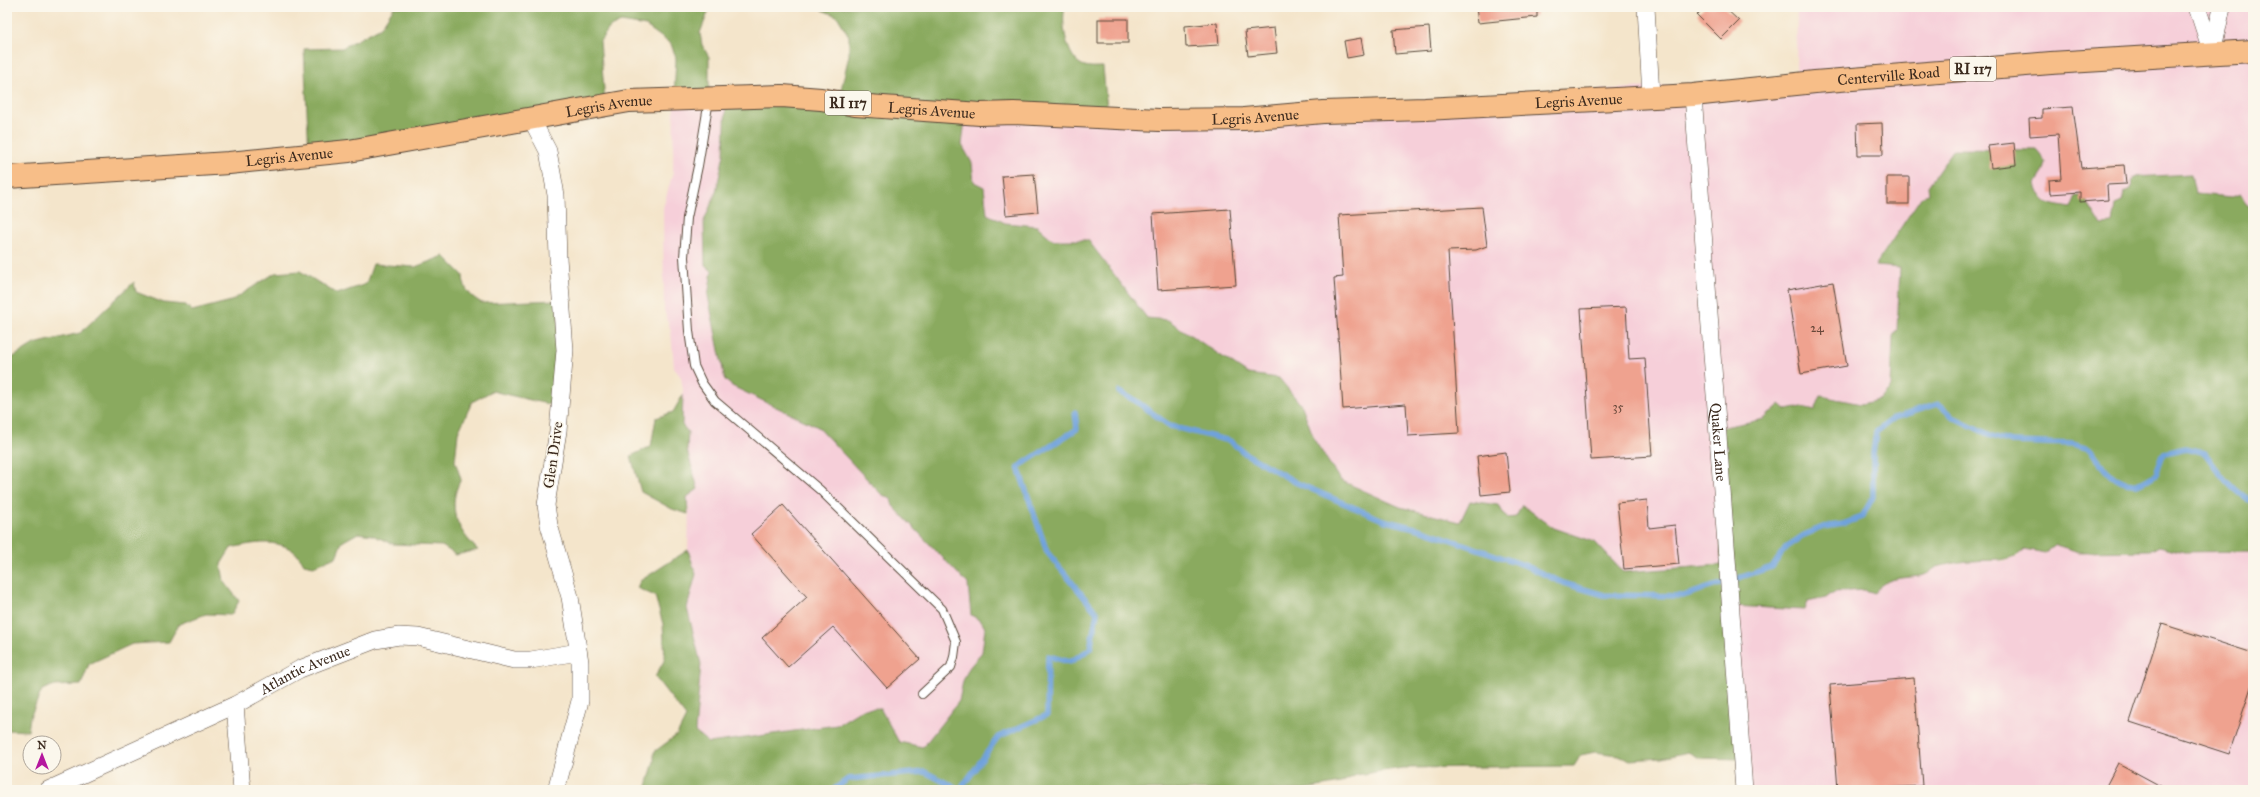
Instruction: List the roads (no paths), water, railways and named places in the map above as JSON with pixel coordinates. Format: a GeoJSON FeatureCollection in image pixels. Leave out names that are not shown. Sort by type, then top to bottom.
{"type":"FeatureCollection","features":[{"type":"Feature","properties":{"kind":"main road","name":"Centerville Road"},"geometry":{"type":"LineString","coordinates":[[1693,95],[1815,82],[2253,51]]}},
{"type":"Feature","properties":{"kind":"main road","name":"Legris Avenue"},"geometry":{"type":"LineString","coordinates":[[7,177],[300,157],[349,151],[629,100],[782,96],[821,99],[855,105],[980,114],[1014,113],[1159,120],[1244,119],[1323,112],[1425,109],[1693,95]]}},
{"type":"Feature","properties":{"kind":"street"},"geometry":{"type":"LineString","coordinates":[[1646,7],[1651,96]]}},
{"type":"Feature","properties":{"kind":"street"},"geometry":{"type":"LineString","coordinates":[[2197,7],[2212,53]]}},
{"type":"Feature","properties":{"kind":"street"},"geometry":{"type":"LineString","coordinates":[[2212,53],[2222,7]]}},
{"type":"Feature","properties":{"kind":"street","name":"Quaker Lane"},"geometry":{"type":"LineString","coordinates":[[1693,95],[1744,790]]}},
{"type":"Feature","properties":{"kind":"street","name":"Glen Drive"},"geometry":{"type":"LineString","coordinates":[[531,118],[548,151],[556,195],[558,258],[565,350],[558,431],[546,505],[549,525],[570,597],[578,652],[580,701],[556,790]]}},
{"type":"Feature","properties":{"kind":"street","name":"Atlantic Avenue"},"geometry":{"type":"LineString","coordinates":[[48,790],[235,705],[300,669],[375,640],[399,636],[418,637],[514,660],[531,660],[578,652]]}},
{"type":"Feature","properties":{"kind":"street"},"geometry":{"type":"LineString","coordinates":[[235,705],[242,790]]}},
{"type":"Feature","properties":{"kind":"lane"},"geometry":{"type":"LineString","coordinates":[[709,98],[698,166],[687,218],[684,257],[689,331],[694,366],[702,383],[715,401],[820,490],[942,609],[956,642],[954,657],[948,670],[922,694]]}},
{"type":"Feature","properties":{"kind":"waterway"},"geometry":{"type":"LineString","coordinates":[[1119,392],[1136,401],[1170,426],[1230,441],[1246,454],[1297,483],[1383,520],[1423,530],[1524,565],[1563,583],[1604,595],[1683,596],[1772,567],[1786,547],[1804,535],[1823,527],[1843,524],[1862,517],[1873,497],[1873,453],[1876,432],[1894,418],[1938,404],[1953,417],[1992,436],[2011,442],[2073,444],[2092,450],[2110,474],[2122,482],[2129,484],[2137,484],[2156,474],[2164,453],[2186,448],[2205,453],[2220,474],[2232,487],[2253,502]]}},
{"type":"Feature","properties":{"kind":"waterway"},"geometry":{"type":"LineString","coordinates":[[833,790],[848,779],[925,772],[960,790],[998,737],[1047,715],[1048,656],[1070,662],[1090,649],[1097,613],[1047,552],[1018,467],[1077,429],[1075,412]]}}]}
